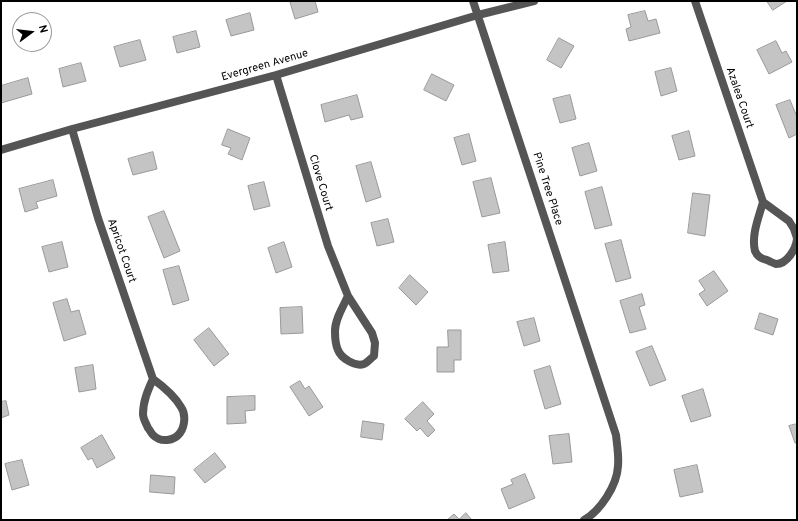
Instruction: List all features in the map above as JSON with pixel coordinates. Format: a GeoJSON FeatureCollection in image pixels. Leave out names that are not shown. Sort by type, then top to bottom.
{"type":"FeatureCollection","features":[{"type":"Feature","properties":{"kind":"street","name":"Pine Tree Place"},"geometry":{"type":"LineString","coordinates":[[473,1],[616,435],[618,467],[615,482],[606,499],[598,509],[584,520]]}},
{"type":"Feature","properties":{"kind":"street","name":"Evergreen Avenue"},"geometry":{"type":"LineString","coordinates":[[1,150],[72,129],[276,75],[478,15],[534,1]]}},
{"type":"Feature","properties":{"kind":"street","name":"Azalea Court"},"geometry":{"type":"LineString","coordinates":[[694,1],[764,202]]}},
{"type":"Feature","properties":{"kind":"street","name":"Clove Court"},"geometry":{"type":"LineString","coordinates":[[276,75],[328,246],[348,296],[372,333],[375,343],[374,356],[364,364],[356,364],[348,361],[338,351],[335,340],[335,330],[338,316],[348,296]]}},
{"type":"Feature","properties":{"kind":"street","name":"Apricot Court"},"geometry":{"type":"LineString","coordinates":[[72,129],[98,218],[153,379]]}},
{"type":"Feature","properties":{"kind":"street"},"geometry":{"type":"LineString","coordinates":[[764,202],[789,220],[794,228],[797,239],[796,245],[788,259],[776,264],[761,259],[756,253],[754,242],[755,231],[764,202]]}},
{"type":"Feature","properties":{"kind":"street"},"geometry":{"type":"LineString","coordinates":[[153,379],[168,390],[184,413],[185,421],[180,433],[171,440],[162,440],[154,436],[144,421],[143,413],[145,398],[153,379]]}},
{"type":"Feature","properties":{"kind":"building"},"geometry":{"type":"Polygon","coordinates":[[[315,1],[318,12],[295,19],[290,2],[315,1]]]}},
{"type":"Feature","properties":{"kind":"building"},"geometry":{"type":"Polygon","coordinates":[[[767,1],[787,1],[773,10],[767,1]]]}},
{"type":"Feature","properties":{"kind":"building"},"geometry":{"type":"Polygon","coordinates":[[[645,11],[648,21],[656,19],[660,33],[629,41],[626,29],[631,27],[628,15],[645,11]]]}},
{"type":"Feature","properties":{"kind":"building"},"geometry":{"type":"Polygon","coordinates":[[[250,13],[254,30],[231,36],[226,20],[250,13]]]}},
{"type":"Feature","properties":{"kind":"building"},"geometry":{"type":"Polygon","coordinates":[[[196,31],[200,47],[177,53],[173,37],[196,31]]]}},
{"type":"Feature","properties":{"kind":"building"},"geometry":{"type":"Polygon","coordinates":[[[559,38],[574,46],[561,68],[547,60],[559,38]]]}},
{"type":"Feature","properties":{"kind":"building"},"geometry":{"type":"Polygon","coordinates":[[[140,40],[146,60],[120,67],[114,47],[140,40]]]}},
{"type":"Feature","properties":{"kind":"building"},"geometry":{"type":"Polygon","coordinates":[[[776,41],[782,53],[786,51],[792,62],[769,74],[757,50],[776,41]]]}},
{"type":"Feature","properties":{"kind":"building"},"geometry":{"type":"Polygon","coordinates":[[[81,63],[86,81],[63,87],[59,69],[81,63]]]}},
{"type":"Feature","properties":{"kind":"building"},"geometry":{"type":"Polygon","coordinates":[[[671,68],[677,91],[661,96],[655,72],[671,68]]]}},
{"type":"Feature","properties":{"kind":"building"},"geometry":{"type":"Polygon","coordinates":[[[432,74],[454,85],[446,101],[424,90],[432,74]]]}},
{"type":"Feature","properties":{"kind":"building"},"geometry":{"type":"Polygon","coordinates":[[[28,78],[32,94],[1,103],[1,86],[28,78]]]}},
{"type":"Feature","properties":{"kind":"building"},"geometry":{"type":"Polygon","coordinates":[[[357,95],[363,117],[351,120],[349,115],[325,122],[321,105],[357,95]]]}},
{"type":"Feature","properties":{"kind":"building"},"geometry":{"type":"Polygon","coordinates":[[[570,95],[576,119],[560,123],[553,99],[570,95]]]}},
{"type":"Feature","properties":{"kind":"building"},"geometry":{"type":"Polygon","coordinates":[[[790,100],[797,117],[797,134],[789,138],[776,105],[790,100]]]}},
{"type":"Feature","properties":{"kind":"building"},"geometry":{"type":"Polygon","coordinates":[[[228,129],[250,138],[242,160],[228,154],[231,148],[222,145],[228,129]]]}},
{"type":"Feature","properties":{"kind":"building"},"geometry":{"type":"Polygon","coordinates":[[[689,131],[695,156],[679,160],[672,136],[689,131]]]}},
{"type":"Feature","properties":{"kind":"building"},"geometry":{"type":"Polygon","coordinates":[[[469,134],[476,161],[462,165],[454,138],[469,134]]]}},
{"type":"Feature","properties":{"kind":"building"},"geometry":{"type":"Polygon","coordinates":[[[589,143],[597,171],[580,176],[572,148],[589,143]]]}},
{"type":"Feature","properties":{"kind":"building"},"geometry":{"type":"Polygon","coordinates":[[[153,152],[157,169],[133,175],[128,159],[153,152]]]}},
{"type":"Feature","properties":{"kind":"building"},"geometry":{"type":"Polygon","coordinates":[[[371,162],[381,197],[366,202],[356,166],[371,162]]]}},
{"type":"Feature","properties":{"kind":"building"},"geometry":{"type":"Polygon","coordinates":[[[491,178],[500,213],[482,217],[473,182],[491,178]]]}},
{"type":"Feature","properties":{"kind":"building"},"geometry":{"type":"Polygon","coordinates":[[[53,180],[57,196],[36,202],[38,208],[25,212],[19,189],[53,180]]]}},
{"type":"Feature","properties":{"kind":"building"},"geometry":{"type":"Polygon","coordinates":[[[264,182],[270,206],[254,210],[248,186],[264,182]]]}},
{"type":"Feature","properties":{"kind":"building"},"geometry":{"type":"Polygon","coordinates":[[[602,187],[612,225],[595,229],[585,192],[602,187]]]}},
{"type":"Feature","properties":{"kind":"building"},"geometry":{"type":"Polygon","coordinates":[[[693,193],[710,195],[705,236],[688,233],[693,193]]]}},
{"type":"Feature","properties":{"kind":"building"},"geometry":{"type":"Polygon","coordinates":[[[164,211],[180,251],[164,258],[148,217],[164,211]]]}},
{"type":"Feature","properties":{"kind":"building"},"geometry":{"type":"Polygon","coordinates":[[[388,219],[394,242],[377,246],[371,223],[388,219]]]}},
{"type":"Feature","properties":{"kind":"building"},"geometry":{"type":"Polygon","coordinates":[[[621,240],[631,278],[616,282],[605,244],[621,240]]]}},
{"type":"Feature","properties":{"kind":"building"},"geometry":{"type":"Polygon","coordinates":[[[62,242],[68,267],[49,272],[42,247],[62,242]]]}},
{"type":"Feature","properties":{"kind":"building"},"geometry":{"type":"Polygon","coordinates":[[[284,242],[292,267],[276,273],[268,248],[284,242]]]}},
{"type":"Feature","properties":{"kind":"building"},"geometry":{"type":"Polygon","coordinates":[[[505,242],[509,271],[493,273],[488,245],[505,242]]]}},
{"type":"Feature","properties":{"kind":"building"},"geometry":{"type":"Polygon","coordinates":[[[179,266],[189,300],[173,305],[163,270],[179,266]]]}},
{"type":"Feature","properties":{"kind":"building"},"geometry":{"type":"Polygon","coordinates":[[[714,271],[728,291],[707,306],[699,294],[705,290],[699,281],[714,271]]]}},
{"type":"Feature","properties":{"kind":"building"},"geometry":{"type":"Polygon","coordinates":[[[410,275],[428,292],[416,305],[399,288],[410,275]]]}},
{"type":"Feature","properties":{"kind":"building"},"geometry":{"type":"Polygon","coordinates":[[[642,294],[645,305],[639,307],[646,329],[630,333],[620,301],[642,294]]]}},
{"type":"Feature","properties":{"kind":"building"},"geometry":{"type":"Polygon","coordinates":[[[67,299],[71,312],[79,310],[86,334],[64,341],[53,303],[67,299]]]}},
{"type":"Feature","properties":{"kind":"building"},"geometry":{"type":"Polygon","coordinates":[[[302,307],[303,333],[281,334],[280,308],[302,307]]]}},
{"type":"Feature","properties":{"kind":"building"},"geometry":{"type":"Polygon","coordinates":[[[760,313],[778,319],[773,335],[755,329],[760,313]]]}},
{"type":"Feature","properties":{"kind":"building"},"geometry":{"type":"Polygon","coordinates":[[[534,318],[540,341],[524,346],[517,322],[534,318]]]}},
{"type":"Feature","properties":{"kind":"building"},"geometry":{"type":"Polygon","coordinates":[[[209,328],[229,354],[214,366],[194,340],[209,328]]]}},
{"type":"Feature","properties":{"kind":"building"},"geometry":{"type":"Polygon","coordinates":[[[448,330],[461,330],[461,360],[454,360],[454,372],[437,372],[437,347],[448,347],[448,330]]]}},
{"type":"Feature","properties":{"kind":"building"},"geometry":{"type":"Polygon","coordinates":[[[652,346],[666,380],[650,386],[636,352],[652,346]]]}},
{"type":"Feature","properties":{"kind":"building"},"geometry":{"type":"Polygon","coordinates":[[[93,365],[96,389],[79,392],[75,368],[93,365]]]}},
{"type":"Feature","properties":{"kind":"building"},"geometry":{"type":"Polygon","coordinates":[[[550,366],[561,404],[545,409],[534,371],[550,366]]]}},
{"type":"Feature","properties":{"kind":"building"},"geometry":{"type":"Polygon","coordinates":[[[300,381],[305,389],[309,386],[323,407],[309,416],[290,387],[300,381]]]}},
{"type":"Feature","properties":{"kind":"building"},"geometry":{"type":"Polygon","coordinates":[[[703,389],[711,416],[691,422],[682,396],[703,389]]]}},
{"type":"Feature","properties":{"kind":"building"},"geometry":{"type":"Polygon","coordinates":[[[255,396],[255,410],[245,411],[246,423],[227,424],[227,397],[255,396]]]}},
{"type":"Feature","properties":{"kind":"building"},"geometry":{"type":"Polygon","coordinates":[[[6,401],[9,415],[1,418],[1,402],[6,401]]]}},
{"type":"Feature","properties":{"kind":"building"},"geometry":{"type":"Polygon","coordinates":[[[423,402],[434,414],[427,421],[435,430],[428,437],[420,428],[417,431],[405,419],[423,402]]]}},
{"type":"Feature","properties":{"kind":"building"},"geometry":{"type":"Polygon","coordinates":[[[363,421],[384,424],[382,440],[361,437],[363,421]]]}},
{"type":"Feature","properties":{"kind":"building"},"geometry":{"type":"Polygon","coordinates":[[[797,424],[797,443],[795,443],[789,426],[797,424]]]}},
{"type":"Feature","properties":{"kind":"building"},"geometry":{"type":"Polygon","coordinates":[[[569,434],[572,462],[553,464],[549,436],[569,434]]]}},
{"type":"Feature","properties":{"kind":"building"},"geometry":{"type":"Polygon","coordinates":[[[102,435],[115,458],[97,468],[92,458],[88,460],[81,448],[102,435]]]}},
{"type":"Feature","properties":{"kind":"building"},"geometry":{"type":"Polygon","coordinates":[[[215,453],[226,467],[205,483],[194,470],[215,453]]]}},
{"type":"Feature","properties":{"kind":"building"},"geometry":{"type":"Polygon","coordinates":[[[22,460],[29,485],[12,490],[5,464],[22,460]]]}},
{"type":"Feature","properties":{"kind":"building"},"geometry":{"type":"Polygon","coordinates":[[[697,465],[703,492],[680,497],[674,470],[697,465]]]}},
{"type":"Feature","properties":{"kind":"building"},"geometry":{"type":"Polygon","coordinates":[[[525,474],[535,498],[509,509],[501,489],[513,484],[511,480],[525,474]]]}},
{"type":"Feature","properties":{"kind":"building"},"geometry":{"type":"Polygon","coordinates":[[[151,475],[175,477],[174,494],[150,492],[151,475]]]}},
{"type":"Feature","properties":{"kind":"building"},"geometry":{"type":"Polygon","coordinates":[[[466,513],[472,520],[447,520],[454,514],[459,519],[466,513]]]}}]}
